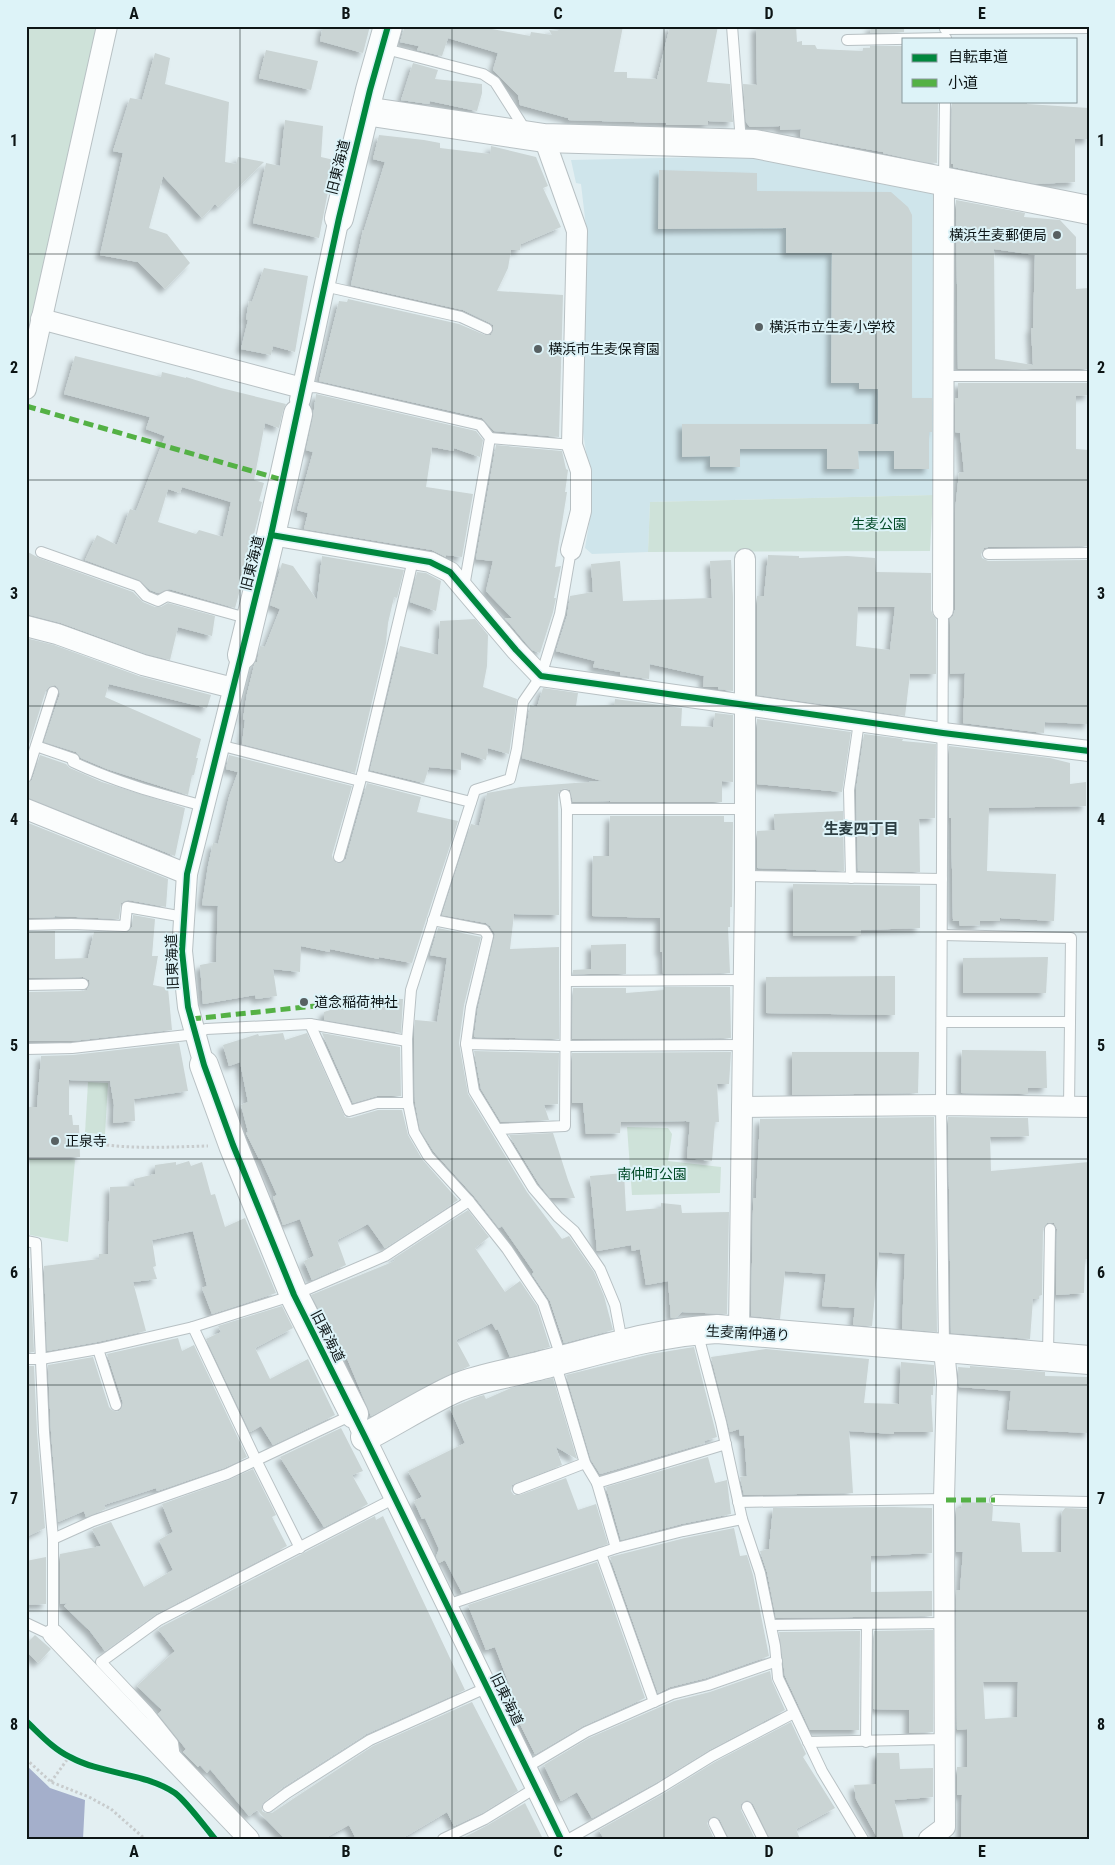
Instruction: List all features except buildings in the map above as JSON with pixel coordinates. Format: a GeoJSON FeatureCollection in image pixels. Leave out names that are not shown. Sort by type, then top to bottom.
{"type":"FeatureCollection","features":[{"type":"Feature","properties":{"kind":"street"},"geometry":{"type":"LineString","coordinates":[[26,388],[107,26]]}},
{"type":"Feature","properties":{"kind":"street","name":"旧東海道"},"geometry":{"type":"LineString","coordinates":[[385,37],[339,218],[271,535],[187,874],[183,960],[188,1007],[204,1065],[232,1145],[294,1295],[396,1498],[561,1839]]}},
{"type":"Feature","properties":{"kind":"street"},"geometry":{"type":"LineString","coordinates":[[365,111],[533,137],[741,143],[764,146],[1089,210]]}},
{"type":"Feature","properties":{"kind":"street"},"geometry":{"type":"LineString","coordinates":[[533,137],[577,231],[572,445],[581,471],[581,511],[571,550]]}},
{"type":"Feature","properties":{"kind":"street"},"geometry":{"type":"LineString","coordinates":[[943,610],[944,181]]}},
{"type":"Feature","properties":{"kind":"street"},"geometry":{"type":"LineString","coordinates":[[42,319],[300,401]]}},
{"type":"Feature","properties":{"kind":"street"},"geometry":{"type":"LineString","coordinates":[[271,535],[430,562],[450,572],[464,586],[516,650],[541,676],[943,734],[1089,751]]}},
{"type":"Feature","properties":{"kind":"street"},"geometry":{"type":"LineString","coordinates":[[740,1331],[745,876],[745,559]]}},
{"type":"Feature","properties":{"kind":"street"},"geometry":{"type":"LineString","coordinates":[[26,626],[57,634],[142,665],[233,688]]}},
{"type":"Feature","properties":{"kind":"street"},"geometry":{"type":"LineString","coordinates":[[26,809],[187,874]]}},
{"type":"Feature","properties":{"kind":"street"},"geometry":{"type":"LineString","coordinates":[[742,1107],[1079,1107]]}},
{"type":"Feature","properties":{"kind":"street","name":"生麦南仲通り"},"geometry":{"type":"LineString","coordinates":[[360,1425],[479,1379],[504,1375],[647,1337],[697,1330],[717,1329],[1089,1360]]}},
{"type":"Feature","properties":{"kind":"street"},"geometry":{"type":"LineString","coordinates":[[929,1839],[946,1827],[944,1500],[947,1380],[944,1349]]}},
{"type":"Feature","properties":{"kind":"street"},"geometry":{"type":"LineString","coordinates":[[53,1634],[249,1839]]}},
{"type":"Feature","properties":{"kind":"lane"},"geometry":{"type":"LineString","coordinates":[[732,26],[741,143]]}},
{"type":"Feature","properties":{"kind":"lane"},"geometry":{"type":"LineString","coordinates":[[847,40],[946,33],[1089,28]]}},
{"type":"Feature","properties":{"kind":"lane"},"geometry":{"type":"LineString","coordinates":[[385,37],[483,74],[495,82],[521,124],[533,137]]}},
{"type":"Feature","properties":{"kind":"lane"},"geometry":{"type":"LineString","coordinates":[[944,181],[945,102]]}},
{"type":"Feature","properties":{"kind":"lane"},"geometry":{"type":"LineString","coordinates":[[324,286],[461,317],[486,328]]}},
{"type":"Feature","properties":{"kind":"lane"},"geometry":{"type":"LineString","coordinates":[[944,376],[1089,376]]}},
{"type":"Feature","properties":{"kind":"lane"},"geometry":{"type":"LineString","coordinates":[[300,401],[315,387],[480,425],[490,438],[464,586]]}},
{"type":"Feature","properties":{"kind":"lane"},"geometry":{"type":"LineString","coordinates":[[490,438],[572,445]]}},
{"type":"Feature","properties":{"kind":"lane"},"geometry":{"type":"LineString","coordinates":[[571,550],[560,614],[541,676],[523,702],[517,749],[510,779],[475,790],[411,990],[407,1040],[408,1103],[414,1132],[428,1156],[469,1201],[507,1249],[543,1303],[585,1463],[597,1483],[616,1548]]}},
{"type":"Feature","properties":{"kind":"lane"},"geometry":{"type":"LineString","coordinates":[[41,552],[136,586],[146,596],[158,601],[167,596],[250,619]]}},
{"type":"Feature","properties":{"kind":"lane"},"geometry":{"type":"LineString","coordinates":[[988,554],[1089,553]]}},
{"type":"Feature","properties":{"kind":"lane"},"geometry":{"type":"LineString","coordinates":[[338,857],[361,778],[413,560]]}},
{"type":"Feature","properties":{"kind":"lane"},"geometry":{"type":"LineString","coordinates":[[943,610],[942,1106],[944,1349]]}},
{"type":"Feature","properties":{"kind":"lane"},"geometry":{"type":"LineString","coordinates":[[26,777],[53,692]]}},
{"type":"Feature","properties":{"kind":"lane"},"geometry":{"type":"LineString","coordinates":[[851,878],[849,790],[859,722]]}},
{"type":"Feature","properties":{"kind":"lane"},"geometry":{"type":"LineString","coordinates":[[219,745],[470,802]]}},
{"type":"Feature","properties":{"kind":"lane"},"geometry":{"type":"LineString","coordinates":[[36,746],[74,759],[73,762],[145,791],[204,806]]}},
{"type":"Feature","properties":{"kind":"lane"},"geometry":{"type":"LineString","coordinates":[[498,1129],[565,1126],[567,809],[565,796]]}},
{"type":"Feature","properties":{"kind":"lane"},"geometry":{"type":"LineString","coordinates":[[567,809],[745,810]]}},
{"type":"Feature","properties":{"kind":"lane"},"geometry":{"type":"LineString","coordinates":[[745,876],[942,878]]}},
{"type":"Feature","properties":{"kind":"lane"},"geometry":{"type":"LineString","coordinates":[[26,925],[125,926],[127,907],[184,917]]}},
{"type":"Feature","properties":{"kind":"lane"},"geometry":{"type":"LineString","coordinates":[[433,920],[484,930],[488,936],[471,1007],[466,1044],[474,1091],[498,1129],[514,1160],[533,1188],[558,1217],[574,1231],[600,1269],[614,1305],[622,1344]]}},
{"type":"Feature","properties":{"kind":"lane"},"geometry":{"type":"LineString","coordinates":[[942,935],[1071,938],[1070,1022],[1079,1107]]}},
{"type":"Feature","properties":{"kind":"lane"},"geometry":{"type":"LineString","coordinates":[[566,980],[744,980]]}},
{"type":"Feature","properties":{"kind":"lane"},"geometry":{"type":"LineString","coordinates":[[26,984],[83,984]]}},
{"type":"Feature","properties":{"kind":"lane"},"geometry":{"type":"LineString","coordinates":[[942,1022],[1070,1022]]}},
{"type":"Feature","properties":{"kind":"lane"},"geometry":{"type":"LineString","coordinates":[[26,1050],[72,1048],[196,1034],[206,1028],[310,1024],[407,1040]]}},
{"type":"Feature","properties":{"kind":"lane"},"geometry":{"type":"LineString","coordinates":[[310,1024],[349,1111],[377,1103],[408,1103]]}},
{"type":"Feature","properties":{"kind":"lane"},"geometry":{"type":"LineString","coordinates":[[466,1044],[566,1046],[743,1045]]}},
{"type":"Feature","properties":{"kind":"lane"},"geometry":{"type":"LineString","coordinates":[[26,1359],[41,1359],[98,1349],[193,1327],[294,1295],[385,1256],[469,1201]]}},
{"type":"Feature","properties":{"kind":"lane"},"geometry":{"type":"LineString","coordinates":[[1048,1356],[1050,1228]]}},
{"type":"Feature","properties":{"kind":"lane"},"geometry":{"type":"LineString","coordinates":[[26,1240],[36,1243],[41,1359],[53,1539],[53,1634],[26,1623]]}},
{"type":"Feature","properties":{"kind":"lane"},"geometry":{"type":"LineString","coordinates":[[193,1327],[300,1548]]}},
{"type":"Feature","properties":{"kind":"lane"},"geometry":{"type":"LineString","coordinates":[[697,1330],[726,1444],[742,1519],[760,1574],[771,1625],[778,1678],[822,1772],[863,1839]]}},
{"type":"Feature","properties":{"kind":"lane"},"geometry":{"type":"LineString","coordinates":[[98,1349],[116,1405]]}},
{"type":"Feature","properties":{"kind":"lane"},"geometry":{"type":"LineString","coordinates":[[53,1539],[93,1521],[227,1474],[256,1460],[360,1425]]}},
{"type":"Feature","properties":{"kind":"lane"},"geometry":{"type":"LineString","coordinates":[[597,1483],[726,1444]]}},
{"type":"Feature","properties":{"kind":"lane"},"geometry":{"type":"LineString","coordinates":[[518,1489],[585,1463]]}},
{"type":"Feature","properties":{"kind":"lane"},"geometry":{"type":"LineString","coordinates":[[175,1760],[173,1743],[149,1712],[101,1662],[159,1620],[396,1498]]}},
{"type":"Feature","properties":{"kind":"lane"},"geometry":{"type":"LineString","coordinates":[[738,1502],[944,1500]]}},
{"type":"Feature","properties":{"kind":"lane"},"geometry":{"type":"LineString","coordinates":[[995,1500],[1089,1502]]}},
{"type":"Feature","properties":{"kind":"lane"},"geometry":{"type":"LineString","coordinates":[[447,1605],[616,1548],[682,1531],[742,1519]]}},
{"type":"Feature","properties":{"kind":"lane"},"geometry":{"type":"LineString","coordinates":[[601,1553],[654,1702]]}},
{"type":"Feature","properties":{"kind":"lane"},"geometry":{"type":"LineString","coordinates":[[771,1625],[944,1623]]}},
{"type":"Feature","properties":{"kind":"lane"},"geometry":{"type":"LineString","coordinates":[[866,1742],[867,1624]]}},
{"type":"Feature","properties":{"kind":"lane"},"geometry":{"type":"LineString","coordinates":[[527,1767],[586,1732],[672,1694],[708,1685],[776,1661]]}},
{"type":"Feature","properties":{"kind":"lane"},"geometry":{"type":"LineString","coordinates":[[268,1807],[286,1793],[370,1740],[488,1687]]}},
{"type":"Feature","properties":{"kind":"lane"},"geometry":{"type":"LineString","coordinates":[[570,1839],[712,1756],[794,1712]]}},
{"type":"Feature","properties":{"kind":"lane"},"geometry":{"type":"LineString","coordinates":[[808,1742],[946,1739]]}},
{"type":"Feature","properties":{"kind":"lane"},"geometry":{"type":"LineString","coordinates":[[444,1839],[485,1819],[537,1787]]}},
{"type":"Feature","properties":{"kind":"lane"},"geometry":{"type":"LineString","coordinates":[[747,1807],[763,1839]]}},
{"type":"Feature","properties":{"kind":"lane"},"geometry":{"type":"LineString","coordinates":[[714,1823],[722,1839]]}},
{"type":"Feature","properties":{"kind":"path"},"geometry":{"type":"LineString","coordinates":[[82,1141],[99,1145],[162,1148],[232,1145]]}},
{"type":"Feature","properties":{"kind":"path"},"geometry":{"type":"LineString","coordinates":[[51,1782],[66,1755],[78,1761]]}},
{"type":"Feature","properties":{"kind":"path"},"geometry":{"type":"LineString","coordinates":[[26,1760],[51,1782],[90,1797],[111,1808],[144,1839]]}},
{"type":"Feature","properties":{"kind":"shaded area","name":"横浜市立生麦小学校"},"geometry":{"type":"Polygon","coordinates":[[[752,156],[937,194],[933,495],[650,502],[648,552],[592,554],[585,548],[592,506],[581,419],[587,235],[581,184],[576,183],[571,160],[752,156]]]}},
{"type":"Feature","properties":{"kind":"green space"},"geometry":{"type":"Polygon","coordinates":[[[26,26],[98,26],[26,350],[26,26]]]}},
{"type":"Feature","properties":{"kind":"green space","name":"生麦公園"},"geometry":{"type":"Polygon","coordinates":[[[933,495],[930,551],[648,552],[650,502],[933,495]]]}},
{"type":"Feature","properties":{"kind":"green space"},"geometry":{"type":"Polygon","coordinates":[[[88,1082],[108,1083],[105,1134],[85,1133],[88,1082]]]}},
{"type":"Feature","properties":{"kind":"green space","name":"南仲町公園"},"geometry":{"type":"Polygon","coordinates":[[[627,1127],[668,1128],[672,1134],[668,1161],[721,1167],[720,1193],[632,1195],[627,1127]]]}},
{"type":"Feature","properties":{"kind":"green space"},"geometry":{"type":"Polygon","coordinates":[[[30,1159],[75,1160],[68,1242],[30,1235],[30,1159]]]}},
{"type":"Feature","properties":{"kind":"water"},"geometry":{"type":"Polygon","coordinates":[[[26,1765],[50,1788],[85,1800],[83,1839],[26,1839],[26,1765]]]}},
{"type":"Feature","properties":{"kind":"marked path"},"geometry":{"type":"LineString","coordinates":[[26,406],[283,480]]}},
{"type":"Feature","properties":{"kind":"marked path"},"geometry":{"type":"LineString","coordinates":[[191,1019],[315,1006]]}},
{"type":"Feature","properties":{"kind":"marked path"},"geometry":{"type":"LineString","coordinates":[[946,1500],[995,1500]]}},
{"type":"Feature","properties":{"kind":"cycle path"},"geometry":{"type":"LineString","coordinates":[[388,26],[370,90],[339,218],[271,535],[187,874],[182,951],[188,1007],[204,1065],[233,1145],[294,1295],[561,1839]]}},
{"type":"Feature","properties":{"kind":"cycle path"},"geometry":{"type":"LineString","coordinates":[[271,535],[430,562],[450,572],[516,650],[541,676],[943,733],[1089,751]]}},
{"type":"Feature","properties":{"kind":"cycle path"},"geometry":{"type":"LineString","coordinates":[[26,1721],[52,1746],[70,1757],[96,1767],[150,1781],[175,1793],[215,1839]]}},
{"type":"Feature","properties":{"kind":"place","name":"横浜生麦郵便局"},"geometry":{"type":"Point","coordinates":[1057,235]}},
{"type":"Feature","properties":{"kind":"place","name":"横浜市立生麦小学校"},"geometry":{"type":"Point","coordinates":[759,327]}},
{"type":"Feature","properties":{"kind":"place","name":"横浜市生麦保育園"},"geometry":{"type":"Point","coordinates":[538,349]}},
{"type":"Feature","properties":{"kind":"place","name":"道念稲荷神社"},"geometry":{"type":"Point","coordinates":[304,1002]}},
{"type":"Feature","properties":{"kind":"place","name":"正泉寺"},"geometry":{"type":"Point","coordinates":[55,1141]}},
{"type":"Feature","properties":{"kind":"district","name":"生麦四丁目"},"geometry":{"type":"Point","coordinates":[861,829]}}]}
